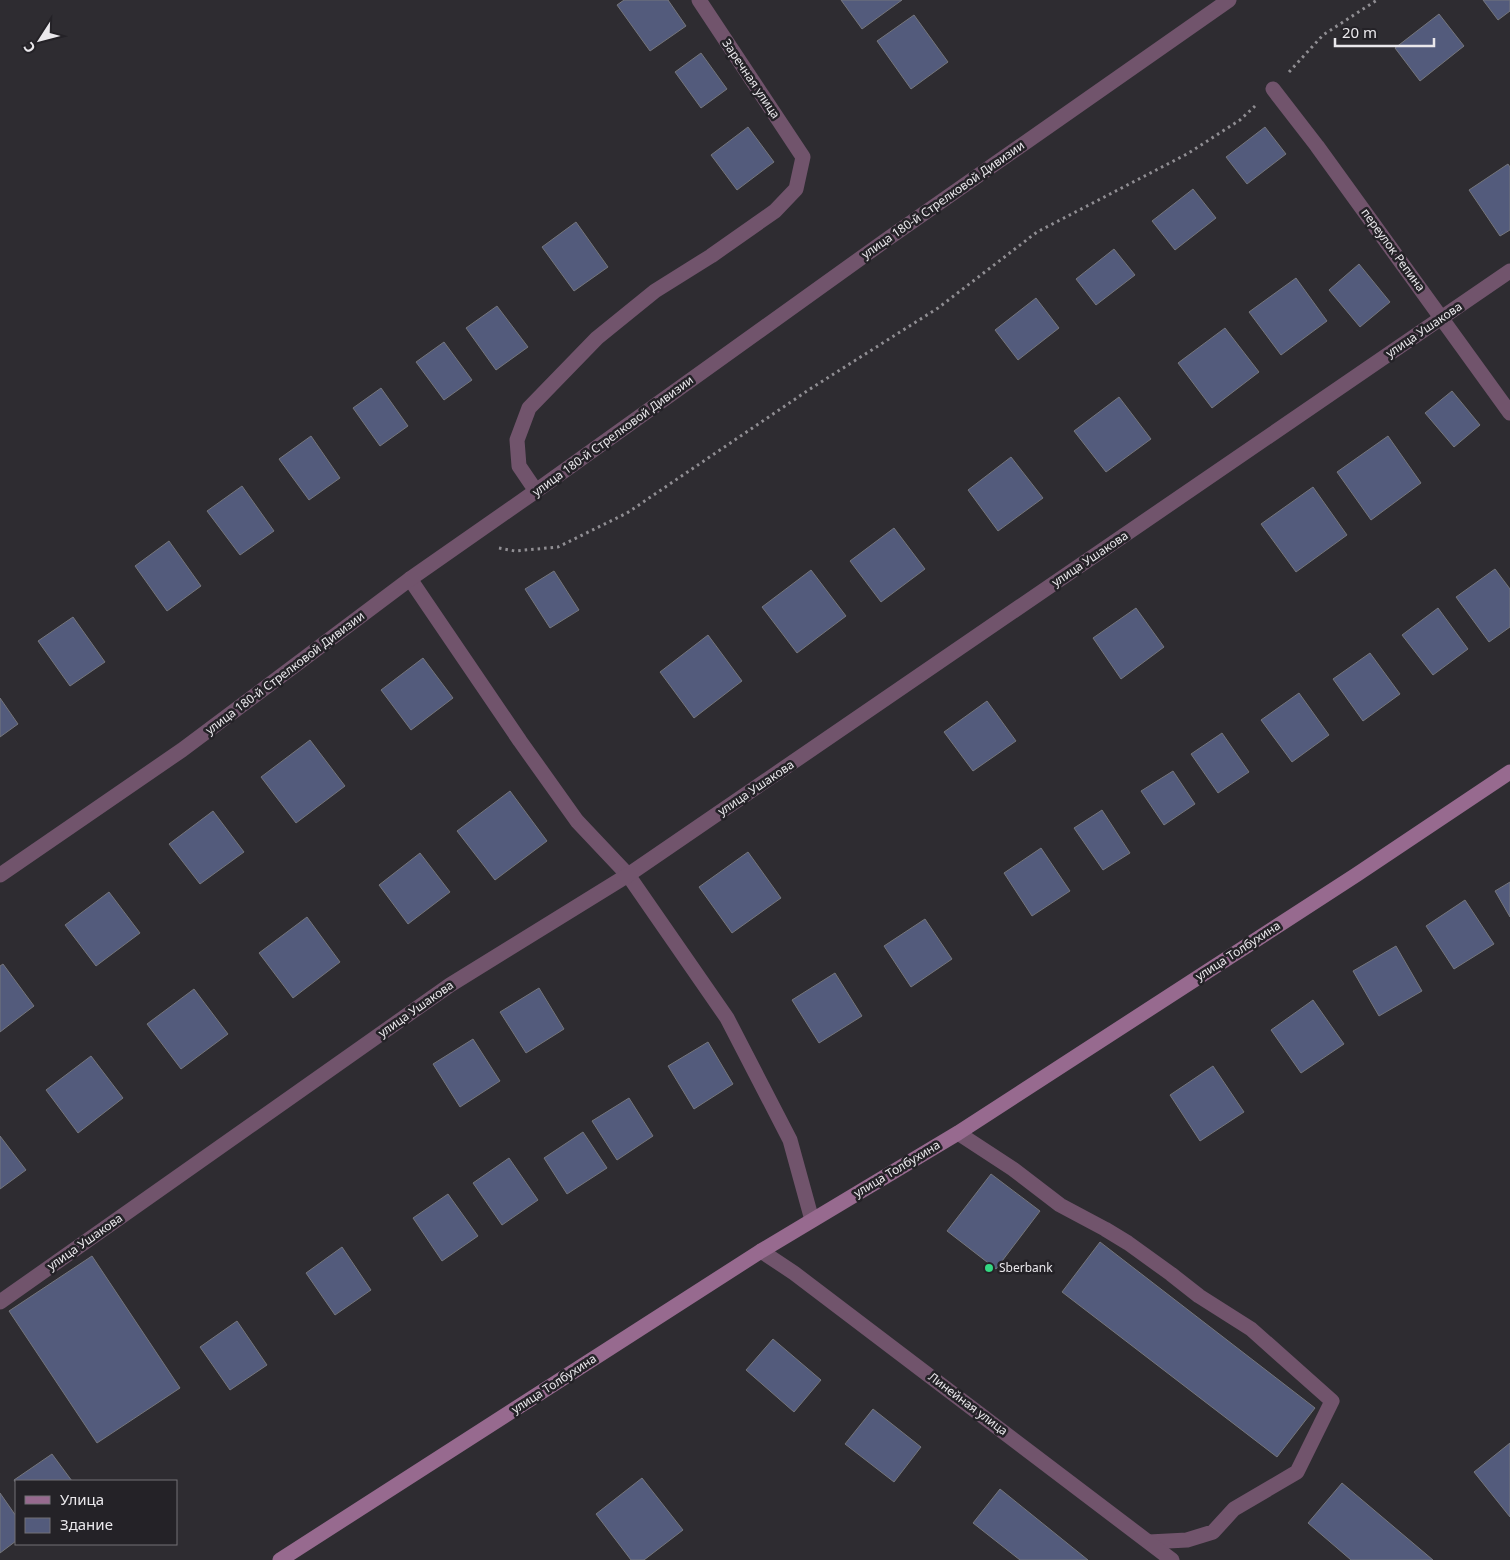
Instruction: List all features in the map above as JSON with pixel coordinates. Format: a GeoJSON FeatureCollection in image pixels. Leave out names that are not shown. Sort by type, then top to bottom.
{"type":"FeatureCollection","features":[{"type":"Feature","properties":{"kind":"street","name":"Заречная улица"},"geometry":{"type":"LineString","coordinates":[[536,491],[519,466],[517,440],[529,408],[597,338],[655,291],[711,256],[775,211],[796,189],[803,157],[699,0]]}},
{"type":"Feature","properties":{"kind":"street","name":"улица 180-й Стрелковой Дивизии"},"geometry":{"type":"LineString","coordinates":[[0,874],[182,750],[410,579],[878,246],[1229,0]]}},
{"type":"Feature","properties":{"kind":"street","name":"переулок Репина"},"geometry":{"type":"LineString","coordinates":[[1273,89],[1318,146],[1510,413]]}},
{"type":"Feature","properties":{"kind":"street","name":"улица Ушакова"},"geometry":{"type":"LineString","coordinates":[[0,1302],[450,985],[628,876],[1510,271]]}},
{"type":"Feature","properties":{"kind":"street"},"geometry":{"type":"LineString","coordinates":[[410,579],[520,741],[578,821],[628,876],[727,1018],[790,1140],[812,1220]]}},
{"type":"Feature","properties":{"kind":"street","name":"улица Толбухина"},"geometry":{"type":"LineString","coordinates":[[280,1560],[761,1251],[958,1133],[1356,875],[1510,772]]}},
{"type":"Feature","properties":{"kind":"street"},"geometry":{"type":"LineString","coordinates":[[958,1133],[1013,1168],[1060,1205],[1128,1243],[1199,1296],[1251,1329],[1332,1401],[1297,1472],[1234,1508],[1213,1532],[1187,1540],[1149,1542]]}},
{"type":"Feature","properties":{"kind":"street","name":"Линейная улица"},"geometry":{"type":"LineString","coordinates":[[761,1251],[794,1273],[1172,1560]]}},
{"type":"Feature","properties":{"kind":"path"},"geometry":{"type":"LineString","coordinates":[[466,540],[515,551],[558,547],[627,514],[810,389],[938,308],[1037,232],[1187,154],[1240,120],[1273,89],[1323,35],[1377,0]]}},
{"type":"Feature","properties":{"kind":"building"},"geometry":{"type":"Polygon","coordinates":[[[624,0],[668,0],[686,26],[650,51],[617,5],[624,0]]]}},
{"type":"Feature","properties":{"kind":"building"},"geometry":{"type":"Polygon","coordinates":[[[841,0],[902,0],[862,29],[841,0]]]}},
{"type":"Feature","properties":{"kind":"building"},"geometry":{"type":"Polygon","coordinates":[[[1483,0],[1510,0],[1510,11],[1498,20],[1483,0]]]}},
{"type":"Feature","properties":{"kind":"building"},"geometry":{"type":"Polygon","coordinates":[[[1439,14],[1464,46],[1420,81],[1395,48],[1439,14]]]}},
{"type":"Feature","properties":{"kind":"building"},"geometry":{"type":"Polygon","coordinates":[[[914,15],[948,62],[911,89],[877,41],[914,15]]]}},
{"type":"Feature","properties":{"kind":"building"},"geometry":{"type":"Polygon","coordinates":[[[701,53],[727,89],[701,108],[675,72],[701,53]]]}},
{"type":"Feature","properties":{"kind":"building"},"geometry":{"type":"Polygon","coordinates":[[[748,127],[774,162],[737,190],[711,155],[748,127]]]}},
{"type":"Feature","properties":{"kind":"building"},"geometry":{"type":"Polygon","coordinates":[[[1265,127],[1286,154],[1247,184],[1226,157],[1265,127]]]}},
{"type":"Feature","properties":{"kind":"building"},"geometry":{"type":"Polygon","coordinates":[[[1508,164],[1510,167],[1510,230],[1500,236],[1469,190],[1508,164]]]}},
{"type":"Feature","properties":{"kind":"building"},"geometry":{"type":"Polygon","coordinates":[[[1193,189],[1216,218],[1175,250],[1152,221],[1193,189]]]}},
{"type":"Feature","properties":{"kind":"building"},"geometry":{"type":"Polygon","coordinates":[[[576,222],[608,267],[574,291],[542,247],[576,222]]]}},
{"type":"Feature","properties":{"kind":"building"},"geometry":{"type":"Polygon","coordinates":[[[1114,249],[1135,275],[1096,305],[1076,279],[1114,249]]]}},
{"type":"Feature","properties":{"kind":"building"},"geometry":{"type":"Polygon","coordinates":[[[1359,264],[1390,302],[1360,327],[1329,290],[1359,264]]]}},
{"type":"Feature","properties":{"kind":"building"},"geometry":{"type":"Polygon","coordinates":[[[1296,278],[1327,321],[1281,355],[1249,312],[1296,278]]]}},
{"type":"Feature","properties":{"kind":"building"},"geometry":{"type":"Polygon","coordinates":[[[1036,298],[1059,328],[1018,360],[995,330],[1036,298]]]}},
{"type":"Feature","properties":{"kind":"building"},"geometry":{"type":"Polygon","coordinates":[[[497,306],[528,347],[496,370],[466,328],[497,306]]]}},
{"type":"Feature","properties":{"kind":"building"},"geometry":{"type":"Polygon","coordinates":[[[1225,328],[1259,372],[1212,408],[1178,363],[1225,328]]]}},
{"type":"Feature","properties":{"kind":"building"},"geometry":{"type":"Polygon","coordinates":[[[444,342],[472,380],[444,400],[416,362],[444,342]]]}},
{"type":"Feature","properties":{"kind":"building"},"geometry":{"type":"Polygon","coordinates":[[[381,388],[408,426],[380,446],[353,408],[381,388]]]}},
{"type":"Feature","properties":{"kind":"building"},"geometry":{"type":"Polygon","coordinates":[[[1452,391],[1480,425],[1454,447],[1425,413],[1452,391]]]}},
{"type":"Feature","properties":{"kind":"building"},"geometry":{"type":"Polygon","coordinates":[[[1119,397],[1151,439],[1106,472],[1074,431],[1119,397]]]}},
{"type":"Feature","properties":{"kind":"building"},"geometry":{"type":"Polygon","coordinates":[[[311,436],[340,478],[309,500],[279,459],[311,436]]]}},
{"type":"Feature","properties":{"kind":"building"},"geometry":{"type":"Polygon","coordinates":[[[1388,436],[1421,483],[1371,520],[1337,472],[1388,436]]]}},
{"type":"Feature","properties":{"kind":"building"},"geometry":{"type":"Polygon","coordinates":[[[1011,457],[1043,498],[998,531],[968,490],[1011,457]]]}},
{"type":"Feature","properties":{"kind":"building"},"geometry":{"type":"Polygon","coordinates":[[[242,486],[274,531],[240,555],[207,511],[242,486]]]}},
{"type":"Feature","properties":{"kind":"building"},"geometry":{"type":"Polygon","coordinates":[[[1313,487],[1347,535],[1296,572],[1261,524],[1313,487]]]}},
{"type":"Feature","properties":{"kind":"building"},"geometry":{"type":"Polygon","coordinates":[[[894,528],[925,569],[881,602],[850,561],[894,528]]]}},
{"type":"Feature","properties":{"kind":"building"},"geometry":{"type":"Polygon","coordinates":[[[169,541],[201,586],[167,611],[135,566],[169,541]]]}},
{"type":"Feature","properties":{"kind":"building"},"geometry":{"type":"Polygon","coordinates":[[[1495,569],[1510,589],[1510,627],[1489,642],[1456,597],[1495,569]]]}},
{"type":"Feature","properties":{"kind":"building"},"geometry":{"type":"Polygon","coordinates":[[[811,570],[846,616],[797,653],[762,607],[811,570]]]}},
{"type":"Feature","properties":{"kind":"building"},"geometry":{"type":"Polygon","coordinates":[[[554,571],[579,610],[550,628],[525,589],[554,571]]]}},
{"type":"Feature","properties":{"kind":"building"},"geometry":{"type":"Polygon","coordinates":[[[1136,608],[1164,647],[1121,679],[1093,638],[1136,608]]]}},
{"type":"Feature","properties":{"kind":"building"},"geometry":{"type":"Polygon","coordinates":[[[1438,608],[1468,649],[1433,675],[1402,635],[1438,608]]]}},
{"type":"Feature","properties":{"kind":"building"},"geometry":{"type":"Polygon","coordinates":[[[73,617],[105,662],[70,686],[38,641],[73,617]]]}},
{"type":"Feature","properties":{"kind":"building"},"geometry":{"type":"Polygon","coordinates":[[[708,635],[742,681],[694,718],[660,672],[708,635]]]}},
{"type":"Feature","properties":{"kind":"building"},"geometry":{"type":"Polygon","coordinates":[[[1370,653],[1400,694],[1363,721],[1333,679],[1370,653]]]}},
{"type":"Feature","properties":{"kind":"building"},"geometry":{"type":"Polygon","coordinates":[[[423,658],[453,698],[411,730],[381,690],[423,658]]]}},
{"type":"Feature","properties":{"kind":"building"},"geometry":{"type":"Polygon","coordinates":[[[1299,693],[1329,735],[1292,762],[1261,720],[1299,693]]]}},
{"type":"Feature","properties":{"kind":"building"},"geometry":{"type":"Polygon","coordinates":[[[0,698],[18,724],[0,737],[0,698]]]}},
{"type":"Feature","properties":{"kind":"building"},"geometry":{"type":"Polygon","coordinates":[[[987,701],[1016,741],[973,771],[944,732],[987,701]]]}},
{"type":"Feature","properties":{"kind":"building"},"geometry":{"type":"Polygon","coordinates":[[[1222,733],[1249,772],[1218,793],[1191,754],[1222,733]]]}},
{"type":"Feature","properties":{"kind":"building"},"geometry":{"type":"Polygon","coordinates":[[[310,740],[345,786],[296,823],[261,777],[310,740]]]}},
{"type":"Feature","properties":{"kind":"building"},"geometry":{"type":"Polygon","coordinates":[[[1173,771],[1195,804],[1164,825],[1141,791],[1173,771]]]}},
{"type":"Feature","properties":{"kind":"building"},"geometry":{"type":"Polygon","coordinates":[[[510,791],[547,841],[495,880],[457,831],[510,791]]]}},
{"type":"Feature","properties":{"kind":"building"},"geometry":{"type":"Polygon","coordinates":[[[1102,810],[1130,853],[1103,870],[1074,828],[1102,810]]]}},
{"type":"Feature","properties":{"kind":"building"},"geometry":{"type":"Polygon","coordinates":[[[213,811],[244,852],[200,884],[169,844],[213,811]]]}},
{"type":"Feature","properties":{"kind":"building"},"geometry":{"type":"Polygon","coordinates":[[[1041,848],[1070,891],[1032,916],[1004,873],[1041,848]]]}},
{"type":"Feature","properties":{"kind":"building"},"geometry":{"type":"Polygon","coordinates":[[[748,852],[781,898],[732,933],[699,887],[748,852]]]}},
{"type":"Feature","properties":{"kind":"building"},"geometry":{"type":"Polygon","coordinates":[[[420,853],[450,892],[408,924],[379,885],[420,853]]]}},
{"type":"Feature","properties":{"kind":"building"},"geometry":{"type":"Polygon","coordinates":[[[1510,882],[1510,917],[1495,891],[1510,882]]]}},
{"type":"Feature","properties":{"kind":"building"},"geometry":{"type":"Polygon","coordinates":[[[109,892],[140,933],[96,966],[65,925],[109,892]]]}},
{"type":"Feature","properties":{"kind":"building"},"geometry":{"type":"Polygon","coordinates":[[[1465,900],[1494,944],[1454,969],[1426,926],[1465,900]]]}},
{"type":"Feature","properties":{"kind":"building"},"geometry":{"type":"Polygon","coordinates":[[[307,917],[340,962],[293,998],[259,953],[307,917]]]}},
{"type":"Feature","properties":{"kind":"building"},"geometry":{"type":"Polygon","coordinates":[[[925,919],[952,959],[911,987],[884,946],[925,919]]]}},
{"type":"Feature","properties":{"kind":"building"},"geometry":{"type":"Polygon","coordinates":[[[1396,946],[1422,991],[1379,1016],[1353,971],[1396,946]]]}},
{"type":"Feature","properties":{"kind":"building"},"geometry":{"type":"Polygon","coordinates":[[[3,964],[34,1006],[0,1032],[0,966],[3,964]]]}},
{"type":"Feature","properties":{"kind":"building"},"geometry":{"type":"Polygon","coordinates":[[[835,973],[862,1016],[819,1043],[792,1000],[835,973]]]}},
{"type":"Feature","properties":{"kind":"building"},"geometry":{"type":"Polygon","coordinates":[[[539,988],[564,1029],[526,1053],[500,1012],[539,988]]]}},
{"type":"Feature","properties":{"kind":"building"},"geometry":{"type":"Polygon","coordinates":[[[194,989],[228,1034],[181,1069],[147,1024],[194,989]]]}},
{"type":"Feature","properties":{"kind":"building"},"geometry":{"type":"Polygon","coordinates":[[[1313,1000],[1344,1044],[1301,1073],[1271,1030],[1313,1000]]]}},
{"type":"Feature","properties":{"kind":"building"},"geometry":{"type":"Polygon","coordinates":[[[473,1039],[500,1081],[460,1107],[433,1064],[473,1039]]]}},
{"type":"Feature","properties":{"kind":"building"},"geometry":{"type":"Polygon","coordinates":[[[708,1042],[733,1084],[694,1109],[668,1066],[708,1042]]]}},
{"type":"Feature","properties":{"kind":"building"},"geometry":{"type":"Polygon","coordinates":[[[91,1056],[123,1098],[78,1133],[46,1090],[91,1056]]]}},
{"type":"Feature","properties":{"kind":"building"},"geometry":{"type":"Polygon","coordinates":[[[1213,1066],[1244,1112],[1200,1141],[1170,1095],[1213,1066]]]}},
{"type":"Feature","properties":{"kind":"building"},"geometry":{"type":"Polygon","coordinates":[[[629,1098],[653,1136],[617,1160],[592,1121],[629,1098]]]}},
{"type":"Feature","properties":{"kind":"building"},"geometry":{"type":"Polygon","coordinates":[[[583,1132],[607,1168],[567,1194],[544,1158],[583,1132]]]}},
{"type":"Feature","properties":{"kind":"building"},"geometry":{"type":"Polygon","coordinates":[[[0,1136],[26,1170],[0,1189],[0,1136]]]}},
{"type":"Feature","properties":{"kind":"building"},"geometry":{"type":"Polygon","coordinates":[[[509,1158],[538,1200],[502,1225],[473,1183],[509,1158]]]}},
{"type":"Feature","properties":{"kind":"building"},"geometry":{"type":"Polygon","coordinates":[[[991,1174],[1040,1211],[996,1269],[947,1231],[991,1174]]]}},
{"type":"Feature","properties":{"kind":"building"},"geometry":{"type":"Polygon","coordinates":[[[448,1194],[478,1236],[442,1261],[413,1218],[448,1194]]]}},
{"type":"Feature","properties":{"kind":"building"},"geometry":{"type":"Polygon","coordinates":[[[1100,1242],[1315,1408],[1277,1457],[1062,1292],[1100,1242]]]}},
{"type":"Feature","properties":{"kind":"building"},"geometry":{"type":"Polygon","coordinates":[[[342,1247],[371,1290],[335,1315],[306,1273],[342,1247]]]}},
{"type":"Feature","properties":{"kind":"building"},"geometry":{"type":"Polygon","coordinates":[[[92,1256],[180,1388],[97,1443],[9,1311],[92,1256]]]}},
{"type":"Feature","properties":{"kind":"building"},"geometry":{"type":"Polygon","coordinates":[[[237,1321],[267,1365],[230,1390],[200,1347],[237,1321]]]}},
{"type":"Feature","properties":{"kind":"building"},"geometry":{"type":"Polygon","coordinates":[[[773,1339],[821,1380],[794,1412],[746,1370],[773,1339]]]}},
{"type":"Feature","properties":{"kind":"building"},"geometry":{"type":"Polygon","coordinates":[[[873,1409],[921,1447],[894,1482],[845,1444],[873,1409]]]}},
{"type":"Feature","properties":{"kind":"building"},"geometry":{"type":"Polygon","coordinates":[[[1510,1443],[1510,1517],[1474,1472],[1510,1443]]]}},
{"type":"Feature","properties":{"kind":"building"},"geometry":{"type":"Polygon","coordinates":[[[52,1454],[71,1480],[15,1482],[14,1480],[52,1454]]]}},
{"type":"Feature","properties":{"kind":"building"},"geometry":{"type":"Polygon","coordinates":[[[642,1478],[683,1530],[644,1560],[631,1560],[596,1514],[642,1478]]]}},
{"type":"Feature","properties":{"kind":"building"},"geometry":{"type":"Polygon","coordinates":[[[1342,1483],[1433,1560],[1351,1560],[1308,1523],[1342,1483]]]}},
{"type":"Feature","properties":{"kind":"building"},"geometry":{"type":"Polygon","coordinates":[[[1000,1489],[1088,1560],[1020,1560],[973,1523],[1000,1489]]]}},
{"type":"Feature","properties":{"kind":"building"},"geometry":{"type":"Polygon","coordinates":[[[0,1493],[15,1515],[15,1542],[0,1553],[0,1493]]]}},
{"type":"Feature","properties":{"kind":"place","name":"Sberbank"},"geometry":{"type":"Point","coordinates":[989,1268]}}]}
